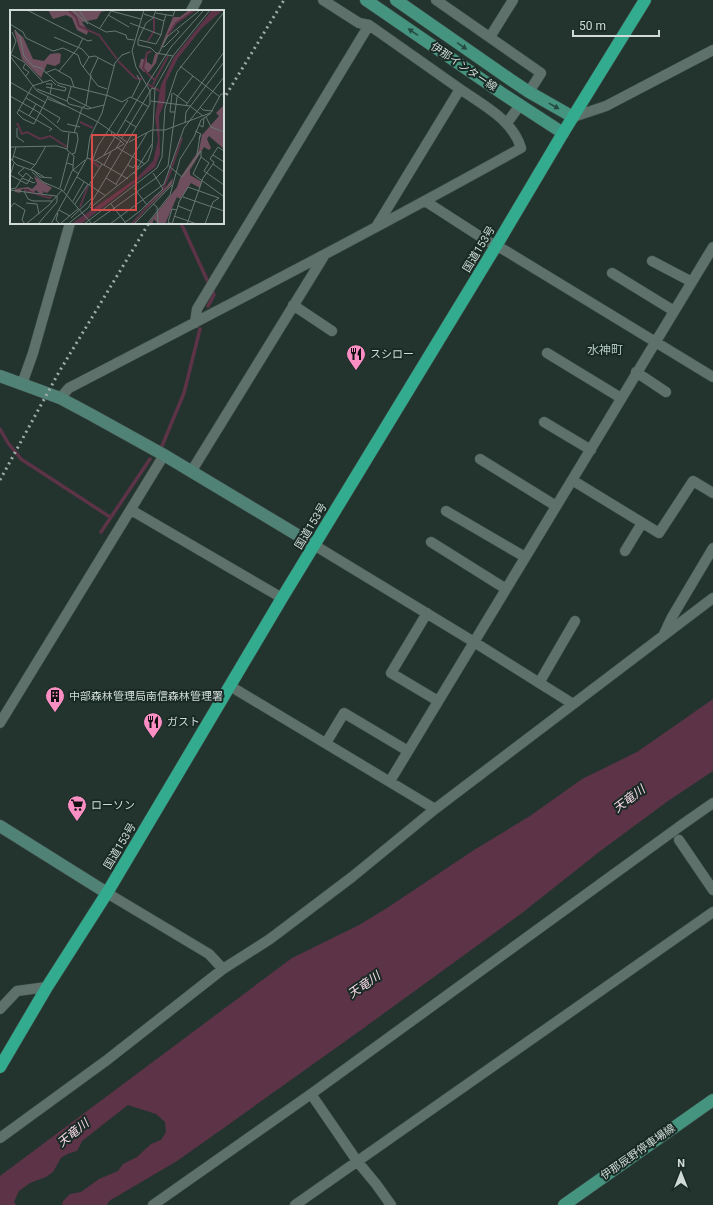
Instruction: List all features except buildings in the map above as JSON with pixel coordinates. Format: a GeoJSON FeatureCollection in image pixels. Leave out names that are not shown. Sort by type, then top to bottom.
{"type":"FeatureCollection","features":[{"type":"Feature","properties":{"kind":"highway","name":"国道153号"},"geometry":{"type":"LineString","coordinates":[[0,1067],[47,988],[107,893],[282,598],[645,0]]}},
{"type":"Feature","properties":{"kind":"main road","name":"伊那インター線"},"geometry":{"type":"LineString","coordinates":[[366,0],[502,94],[563,133]]}},
{"type":"Feature","properties":{"kind":"main road","name":"伊那インター線"},"geometry":{"type":"LineString","coordinates":[[396,0],[529,92],[573,117]]}},
{"type":"Feature","properties":{"kind":"main road","name":"伊那辰野停車場線"},"geometry":{"type":"LineString","coordinates":[[564,1205],[713,1100]]}},
{"type":"Feature","properties":{"kind":"street"},"geometry":{"type":"LineString","coordinates":[[192,10],[197,0]]}},
{"type":"Feature","properties":{"kind":"street"},"geometry":{"type":"LineString","coordinates":[[60,398],[69,388],[324,256],[522,148],[518,139],[504,120],[369,25],[359,23],[323,0]]}},
{"type":"Feature","properties":{"kind":"street"},"geometry":{"type":"LineString","coordinates":[[436,0],[541,73],[529,92]]}},
{"type":"Feature","properties":{"kind":"street"},"geometry":{"type":"LineString","coordinates":[[490,37],[513,0]]}},
{"type":"Feature","properties":{"kind":"street"},"geometry":{"type":"LineString","coordinates":[[194,323],[201,303],[369,25]]}},
{"type":"Feature","properties":{"kind":"street"},"geometry":{"type":"LineString","coordinates":[[573,117],[606,106],[713,50]]}},
{"type":"Feature","properties":{"kind":"street"},"geometry":{"type":"LineString","coordinates":[[376,227],[460,89]]}},
{"type":"Feature","properties":{"kind":"street"},"geometry":{"type":"LineString","coordinates":[[507,124],[520,105]]}},
{"type":"Feature","properties":{"kind":"street"},"geometry":{"type":"LineString","coordinates":[[425,201],[496,246],[656,341],[713,377]]}},
{"type":"Feature","properties":{"kind":"street"},"geometry":{"type":"LineString","coordinates":[[22,384],[33,353],[70,224]]}},
{"type":"Feature","properties":{"kind":"street"},"geometry":{"type":"LineString","coordinates":[[390,781],[713,247]]}},
{"type":"Feature","properties":{"kind":"street"},"geometry":{"type":"LineString","coordinates":[[191,472],[324,256]]}},
{"type":"Feature","properties":{"kind":"street"},"geometry":{"type":"LineString","coordinates":[[652,261],[692,282]]}},
{"type":"Feature","properties":{"kind":"street"},"geometry":{"type":"LineString","coordinates":[[612,273],[674,311]]}},
{"type":"Feature","properties":{"kind":"street"},"geometry":{"type":"LineString","coordinates":[[293,305],[332,331]]}},
{"type":"Feature","properties":{"kind":"street"},"geometry":{"type":"LineString","coordinates":[[547,353],[621,398]]}},
{"type":"Feature","properties":{"kind":"street"},"geometry":{"type":"LineString","coordinates":[[636,372],[666,392]]}},
{"type":"Feature","properties":{"kind":"street"},"geometry":{"type":"LineString","coordinates":[[0,376],[60,398],[164,455],[474,642],[573,704]]}},
{"type":"Feature","properties":{"kind":"street"},"geometry":{"type":"LineString","coordinates":[[544,422],[590,450]]}},
{"type":"Feature","properties":{"kind":"street"},"geometry":{"type":"LineString","coordinates":[[0,723],[164,455]]}},
{"type":"Feature","properties":{"kind":"street"},"geometry":{"type":"LineString","coordinates":[[480,459],[556,506]]}},
{"type":"Feature","properties":{"kind":"street"},"geometry":{"type":"LineString","coordinates":[[572,480],[659,533],[693,481],[713,493]]}},
{"type":"Feature","properties":{"kind":"street"},"geometry":{"type":"LineString","coordinates":[[131,510],[282,598]]}},
{"type":"Feature","properties":{"kind":"street"},"geometry":{"type":"LineString","coordinates":[[446,511],[525,557]]}},
{"type":"Feature","properties":{"kind":"street"},"geometry":{"type":"LineString","coordinates":[[625,551],[642,523]]}},
{"type":"Feature","properties":{"kind":"street"},"geometry":{"type":"LineString","coordinates":[[430,542],[506,589]]}},
{"type":"Feature","properties":{"kind":"street"},"geometry":{"type":"LineString","coordinates":[[663,636],[672,617],[713,548]]}},
{"type":"Feature","properties":{"kind":"street"},"geometry":{"type":"LineString","coordinates":[[0,1138],[108,1060],[223,969],[270,939],[346,881],[435,809],[713,598]]}},
{"type":"Feature","properties":{"kind":"street"},"geometry":{"type":"LineString","coordinates":[[427,614],[391,673],[438,701]]}},
{"type":"Feature","properties":{"kind":"street"},"geometry":{"type":"LineString","coordinates":[[540,683],[576,621]]}},
{"type":"Feature","properties":{"kind":"street"},"geometry":{"type":"LineString","coordinates":[[230,686],[435,809]]}},
{"type":"Feature","properties":{"kind":"street"},"geometry":{"type":"LineString","coordinates":[[326,744],[344,713],[408,751]]}},
{"type":"Feature","properties":{"kind":"street"},"geometry":{"type":"LineString","coordinates":[[153,1205],[311,1094],[713,803]]}},
{"type":"Feature","properties":{"kind":"street"},"geometry":{"type":"LineString","coordinates":[[0,826],[107,893],[209,954],[223,969]]}},
{"type":"Feature","properties":{"kind":"street"},"geometry":{"type":"LineString","coordinates":[[679,840],[713,890]]}},
{"type":"Feature","properties":{"kind":"street"},"geometry":{"type":"LineString","coordinates":[[295,1205],[713,912]]}},
{"type":"Feature","properties":{"kind":"street"},"geometry":{"type":"LineString","coordinates":[[0,1009],[16,991],[47,988]]}},
{"type":"Feature","properties":{"kind":"street"},"geometry":{"type":"LineString","coordinates":[[311,1094],[390,1205]]}},
{"type":"Feature","properties":{"kind":"water","name":"天竜川"},"geometry":{"type":"Polygon","coordinates":[[[713,699],[713,771],[668,801],[599,852],[522,913],[211,1137],[177,1161],[109,1201],[107,1205],[62,1205],[63,1201],[70,1194],[81,1192],[99,1179],[118,1171],[123,1164],[137,1157],[151,1144],[161,1140],[166,1132],[165,1122],[156,1114],[128,1105],[82,1141],[77,1151],[67,1154],[61,1158],[53,1172],[46,1177],[30,1183],[19,1191],[14,1202],[16,1205],[0,1205],[0,1176],[292,958],[359,925],[387,908],[474,850],[530,816],[582,779],[637,752],[713,699]]]}},
{"type":"Feature","properties":{"kind":"waterway"},"geometry":{"type":"LineString","coordinates":[[181,224],[208,282]]}},
{"type":"Feature","properties":{"kind":"waterway"},"geometry":{"type":"LineString","coordinates":[[208,306],[214,295],[213,292]]}},
{"type":"Feature","properties":{"kind":"waterway"},"geometry":{"type":"LineString","coordinates":[[162,446],[184,393],[200,329]]}},
{"type":"Feature","properties":{"kind":"waterway"},"geometry":{"type":"LineString","coordinates":[[0,429],[8,443],[21,459],[110,517]]}},
{"type":"Feature","properties":{"kind":"waterway"},"geometry":{"type":"LineString","coordinates":[[101,532],[150,459]]}},
{"type":"Feature","properties":{"kind":"railway"},"geometry":{"type":"LineString","coordinates":[[224,98],[284,0]]}},
{"type":"Feature","properties":{"kind":"railway"},"geometry":{"type":"LineString","coordinates":[[0,480],[59,372],[148,224]]}},
{"type":"Feature","properties":{"kind":"place","name":"スシロー"},"geometry":{"type":"Point","coordinates":[356,371]}},
{"type":"Feature","properties":{"kind":"place","name":"中部森林管理局南信森林管理署"},"geometry":{"type":"Point","coordinates":[55,713]}},
{"type":"Feature","properties":{"kind":"place","name":"ガスト"},"geometry":{"type":"Point","coordinates":[153,739]}},
{"type":"Feature","properties":{"kind":"place","name":"ローソン"},"geometry":{"type":"Point","coordinates":[77,822]}},
{"type":"Feature","properties":{"kind":"district","name":"水神町"},"geometry":{"type":"Point","coordinates":[605,350]}}]}
